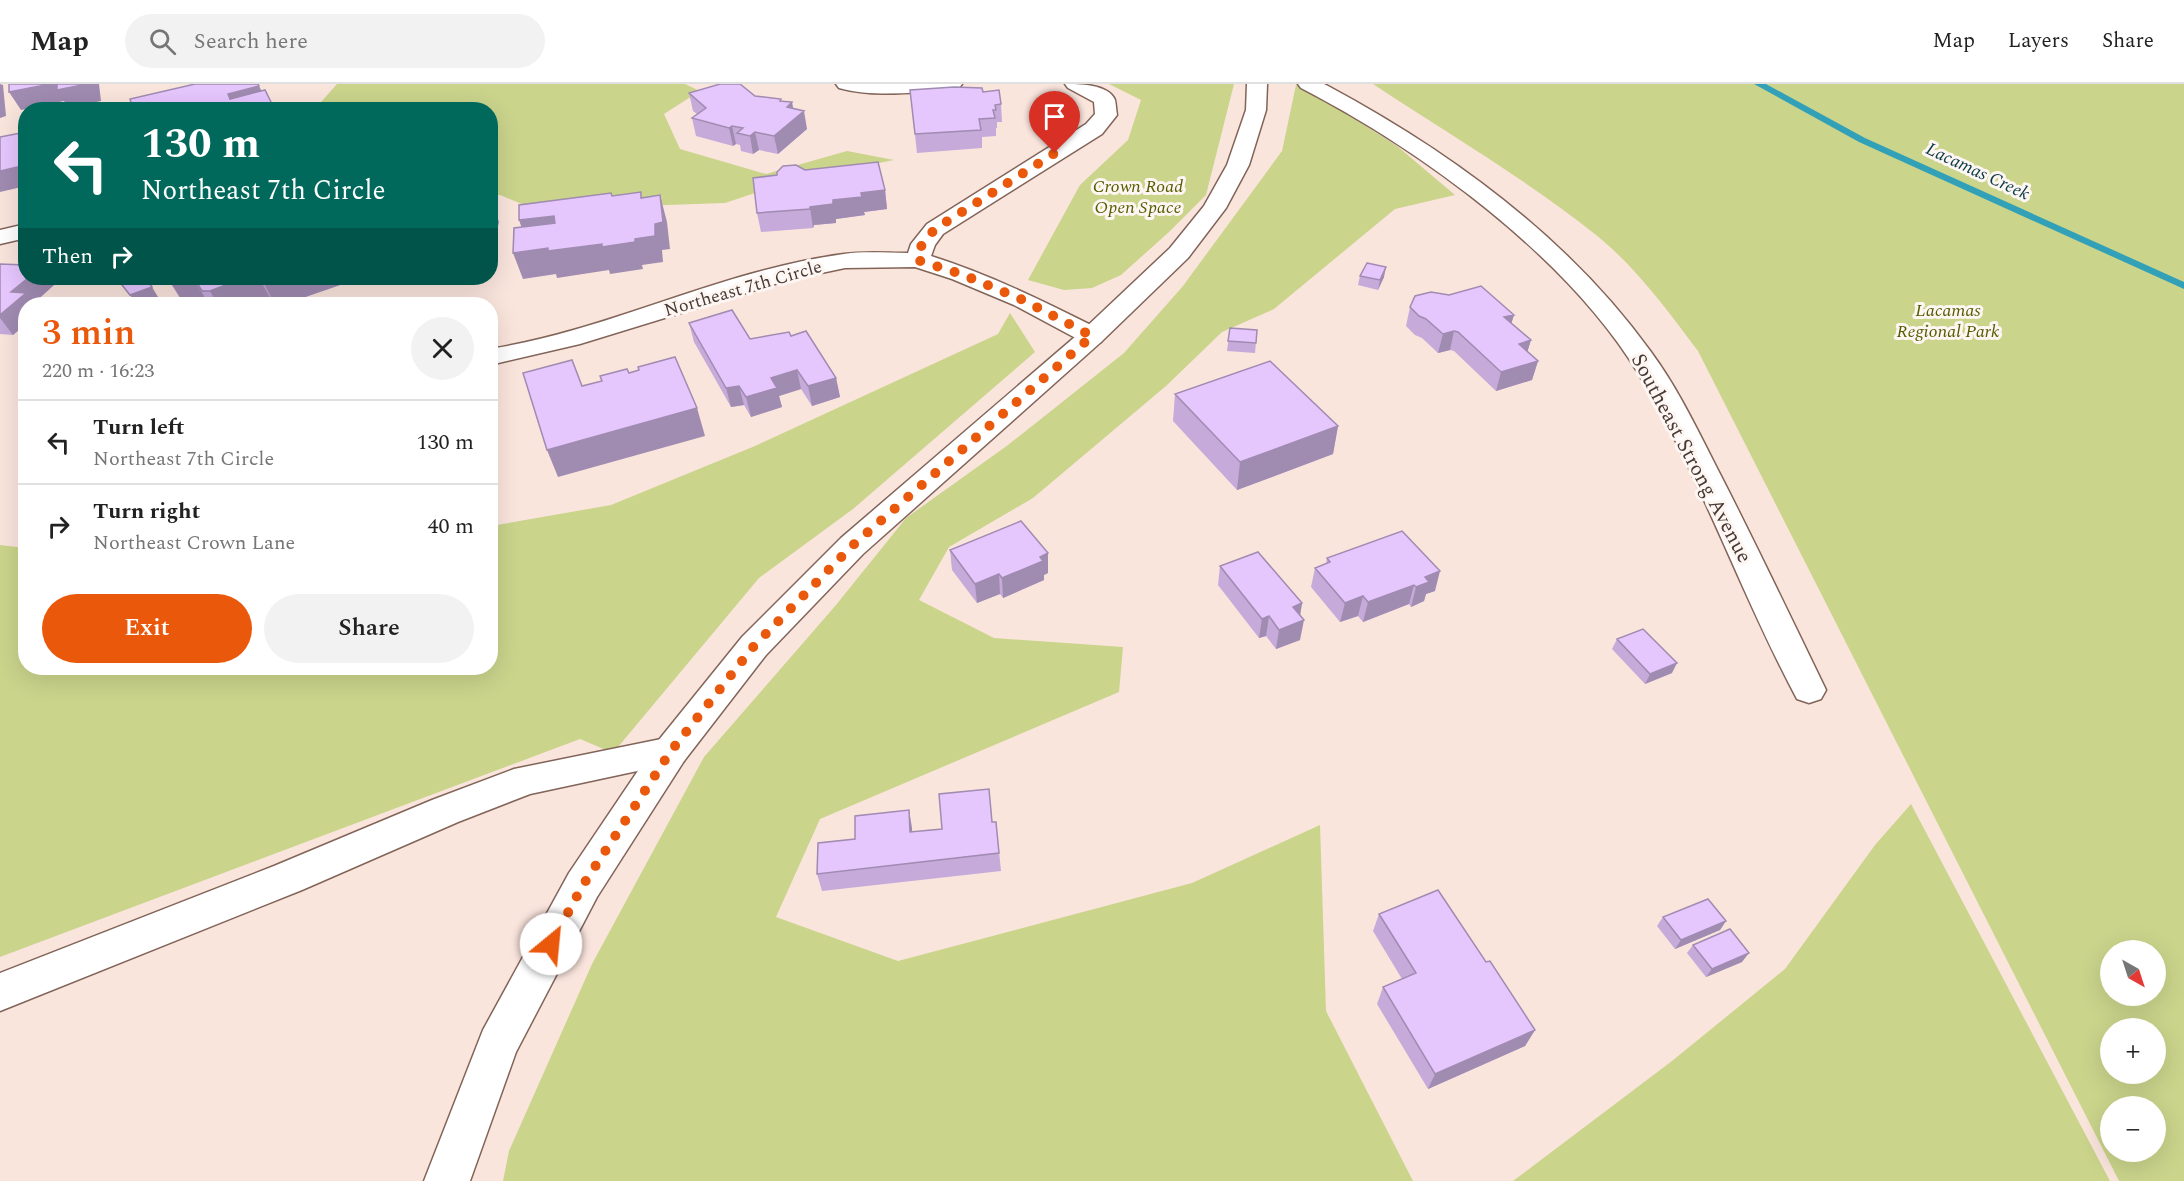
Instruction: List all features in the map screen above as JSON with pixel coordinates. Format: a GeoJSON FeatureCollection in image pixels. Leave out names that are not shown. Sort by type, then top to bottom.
{"type":"FeatureCollection","features":[{"type":"Feature","properties":{"kind":"street"},"geometry":{"type":"LineString","coordinates":[[846,84],[877,88],[952,84]]}},
{"type":"Feature","properties":{"kind":"street"},"geometry":{"type":"LineString","coordinates":[[917,260],[922,244],[935,229],[1094,129],[1106,115],[1104,99],[1075,84]]}},
{"type":"Feature","properties":{"kind":"street"},"geometry":{"type":"LineString","coordinates":[[447,1181],[498,1044],[583,885],[671,751],[754,646],[852,546],[1092,336],[1179,253],[1214,207],[1238,165],[1256,110],[1257,84]]}},
{"type":"Feature","properties":{"kind":"street","name":"Southeast Strong Avenue"},"geometry":{"type":"LineString","coordinates":[[1308,84],[1393,133],[1468,184],[1567,267],[1605,310],[1642,358],[1683,431],[1739,541],[1809,690]]}},
{"type":"Feature","properties":{"kind":"street"},"geometry":{"type":"LineString","coordinates":[[0,237],[18,233]]}},
{"type":"Feature","properties":{"kind":"street","name":"Northeast 7th Circle"},"geometry":{"type":"LineString","coordinates":[[498,356],[571,338],[783,273],[845,261],[917,260],[961,274],[1023,300],[1092,336]]}},
{"type":"Feature","properties":{"kind":"street"},"geometry":{"type":"LineString","coordinates":[[0,992],[288,878],[445,811],[527,780],[671,751]]}},
{"type":"Feature","properties":{"kind":"green space"},"geometry":{"type":"Polygon","coordinates":[[[337,84],[685,84],[700,91],[664,114],[680,149],[766,174],[847,151],[894,160],[797,179],[725,203],[610,207],[550,216],[498,195],[498,102],[321,102],[337,84]]]}},
{"type":"Feature","properties":{"kind":"green space","name":"Crown Road Open Space"},"geometry":{"type":"Polygon","coordinates":[[[1109,84],[1234,84],[1206,195],[1121,275],[1092,288],[1064,290],[1028,280],[1080,185],[1128,140],[1141,100],[1109,84]]]}},
{"type":"Feature","properties":{"kind":"green space","name":"Lacamas Regional Park"},"geometry":{"type":"Polygon","coordinates":[[[1373,84],[2184,84],[2184,1181],[2119,1181],[2109,1162],[2166,1162],[2166,1096],[2100,1096],[2100,1144],[1698,351],[1638,275],[1611,247],[1569,214],[1373,84]]]}},
{"type":"Feature","properties":{"kind":"green space"},"geometry":{"type":"Polygon","coordinates":[[[1296,85],[1328,102],[1397,146],[1455,195],[1395,209],[1274,309],[1222,332],[1166,386],[1033,498],[949,547],[919,600],[994,638],[1123,647],[1119,692],[820,819],[776,917],[898,961],[1192,883],[1320,825],[1326,1011],[1413,1181],[503,1181],[509,1151],[592,964],[704,757],[836,605],[906,518],[1008,445],[1124,353],[1183,286],[1282,151],[1296,85]]]}},
{"type":"Feature","properties":{"kind":"green space"},"geometry":{"type":"Polygon","coordinates":[[[1010,313],[1035,352],[853,509],[759,578],[613,753],[580,739],[0,957],[0,545],[18,547],[18,675],[498,675],[498,525],[611,505],[755,446],[998,334],[1010,313]]]}},
{"type":"Feature","properties":{"kind":"green space"},"geometry":{"type":"Polygon","coordinates":[[[1911,804],[2110,1181],[1513,1181],[1672,1061],[1785,969],[1875,845],[1911,804]]]}},
{"type":"Feature","properties":{"kind":"building"},"geometry":{"type":"Polygon","coordinates":[[[9,84],[50,84],[9,92],[9,84]]]}},
{"type":"Feature","properties":{"kind":"building"},"geometry":{"type":"Polygon","coordinates":[[[57,84],[87,84],[57,90],[57,84]]]}},
{"type":"Feature","properties":{"kind":"building"},"geometry":{"type":"Polygon","coordinates":[[[195,84],[258,84],[259,86],[228,94],[230,99],[265,90],[271,102],[131,102],[130,99],[195,84]]]}},
{"type":"Feature","properties":{"kind":"building"},"geometry":{"type":"Polygon","coordinates":[[[720,84],[740,84],[755,96],[792,102],[787,107],[804,111],[774,136],[755,132],[750,136],[737,133],[743,128],[732,126],[729,128],[692,118],[706,108],[689,93],[720,84]]]}},
{"type":"Feature","properties":{"kind":"building"},"geometry":{"type":"Polygon","coordinates":[[[982,88],[983,92],[999,90],[1001,104],[995,105],[996,110],[993,110],[995,118],[979,119],[981,130],[915,134],[910,90],[982,88]]]}},
{"type":"Feature","properties":{"kind":"building"},"geometry":{"type":"Polygon","coordinates":[[[18,134],[18,167],[0,171],[0,137],[18,134]]]}},
{"type":"Feature","properties":{"kind":"building"},"geometry":{"type":"Polygon","coordinates":[[[878,162],[885,190],[861,193],[862,197],[833,200],[833,204],[810,207],[810,209],[757,213],[753,178],[777,175],[783,166],[796,165],[805,170],[878,162]]]}},
{"type":"Feature","properties":{"kind":"building"},"geometry":{"type":"Polygon","coordinates":[[[641,192],[641,198],[660,195],[663,222],[655,224],[655,236],[635,239],[635,242],[602,247],[602,244],[513,253],[514,228],[555,223],[554,216],[519,220],[519,205],[611,193],[612,196],[641,192]]]}},
{"type":"Feature","properties":{"kind":"building"},"geometry":{"type":"Polygon","coordinates":[[[1367,263],[1386,267],[1380,280],[1360,276],[1367,263]]]}},
{"type":"Feature","properties":{"kind":"building"},"geometry":{"type":"Polygon","coordinates":[[[0,264],[18,265],[20,285],[11,292],[26,293],[18,297],[18,300],[0,315],[0,264]]]}},
{"type":"Feature","properties":{"kind":"building"},"geometry":{"type":"Polygon","coordinates":[[[122,285],[150,285],[152,287],[130,295],[122,285]]]}},
{"type":"Feature","properties":{"kind":"building"},"geometry":{"type":"Polygon","coordinates":[[[198,285],[226,285],[210,291],[202,291],[198,285]]]}},
{"type":"Feature","properties":{"kind":"building"},"geometry":{"type":"Polygon","coordinates":[[[1481,286],[1514,315],[1504,317],[1531,340],[1519,344],[1538,361],[1501,372],[1458,332],[1443,334],[1410,307],[1415,296],[1431,292],[1449,295],[1481,286]]]}},
{"type":"Feature","properties":{"kind":"building"},"geometry":{"type":"Polygon","coordinates":[[[732,310],[750,339],[789,332],[791,336],[806,331],[836,378],[808,386],[797,370],[771,378],[777,388],[746,397],[739,386],[726,388],[689,323],[732,310]]]}},
{"type":"Feature","properties":{"kind":"building"},"geometry":{"type":"Polygon","coordinates":[[[1230,328],[1257,330],[1256,343],[1228,341],[1230,328]]]}},
{"type":"Feature","properties":{"kind":"building"},"geometry":{"type":"Polygon","coordinates":[[[675,357],[697,408],[547,450],[523,373],[572,360],[582,386],[602,381],[600,376],[627,369],[629,373],[639,370],[638,367],[675,357]]]}},
{"type":"Feature","properties":{"kind":"building"},"geometry":{"type":"Polygon","coordinates":[[[1270,361],[1338,426],[1240,462],[1175,394],[1270,361]]]}},
{"type":"Feature","properties":{"kind":"building"},"geometry":{"type":"Polygon","coordinates":[[[1021,521],[1048,553],[1040,557],[1043,561],[1002,578],[999,574],[975,584],[950,550],[1021,521]]]}},
{"type":"Feature","properties":{"kind":"building"},"geometry":{"type":"Polygon","coordinates":[[[1402,531],[1440,571],[1425,577],[1429,582],[1416,587],[1414,585],[1368,602],[1363,596],[1345,603],[1315,568],[1330,562],[1327,558],[1402,531]]]}},
{"type":"Feature","properties":{"kind":"building"},"geometry":{"type":"Polygon","coordinates":[[[1258,552],[1302,603],[1293,607],[1304,620],[1279,630],[1269,616],[1262,619],[1220,566],[1258,552]]]}},
{"type":"Feature","properties":{"kind":"building"},"geometry":{"type":"Polygon","coordinates":[[[1643,629],[1677,663],[1650,674],[1617,639],[1643,629]]]}},
{"type":"Feature","properties":{"kind":"building"},"geometry":{"type":"Polygon","coordinates":[[[989,789],[992,822],[996,822],[999,853],[817,874],[818,843],[855,839],[855,816],[909,810],[910,832],[942,829],[939,794],[989,789]]]}},
{"type":"Feature","properties":{"kind":"building"},"geometry":{"type":"Polygon","coordinates":[[[1438,890],[1486,962],[1490,961],[1535,1030],[1435,1074],[1383,987],[1416,973],[1379,914],[1438,890]]]}},
{"type":"Feature","properties":{"kind":"building"},"geometry":{"type":"Polygon","coordinates":[[[1708,899],[1726,921],[1681,940],[1663,917],[1708,899]]]}},
{"type":"Feature","properties":{"kind":"building"},"geometry":{"type":"Polygon","coordinates":[[[1730,929],[1749,953],[1712,969],[1693,945],[1730,929]]]}},
{"type":"Feature","properties":{"kind":"waterway","name":"Lacamas Creek"},"geometry":{"type":"LineString","coordinates":[[1759,84],[1862,140],[2184,286]]}},
{"type":"Feature","properties":{"kind":"route"},"geometry":{"type":"LineString","coordinates":[[551,944],[583,885],[671,751],[754,646],[852,546],[1092,336],[1023,300],[961,274],[917,260],[922,244],[935,229],[1055,153]]}}]}
